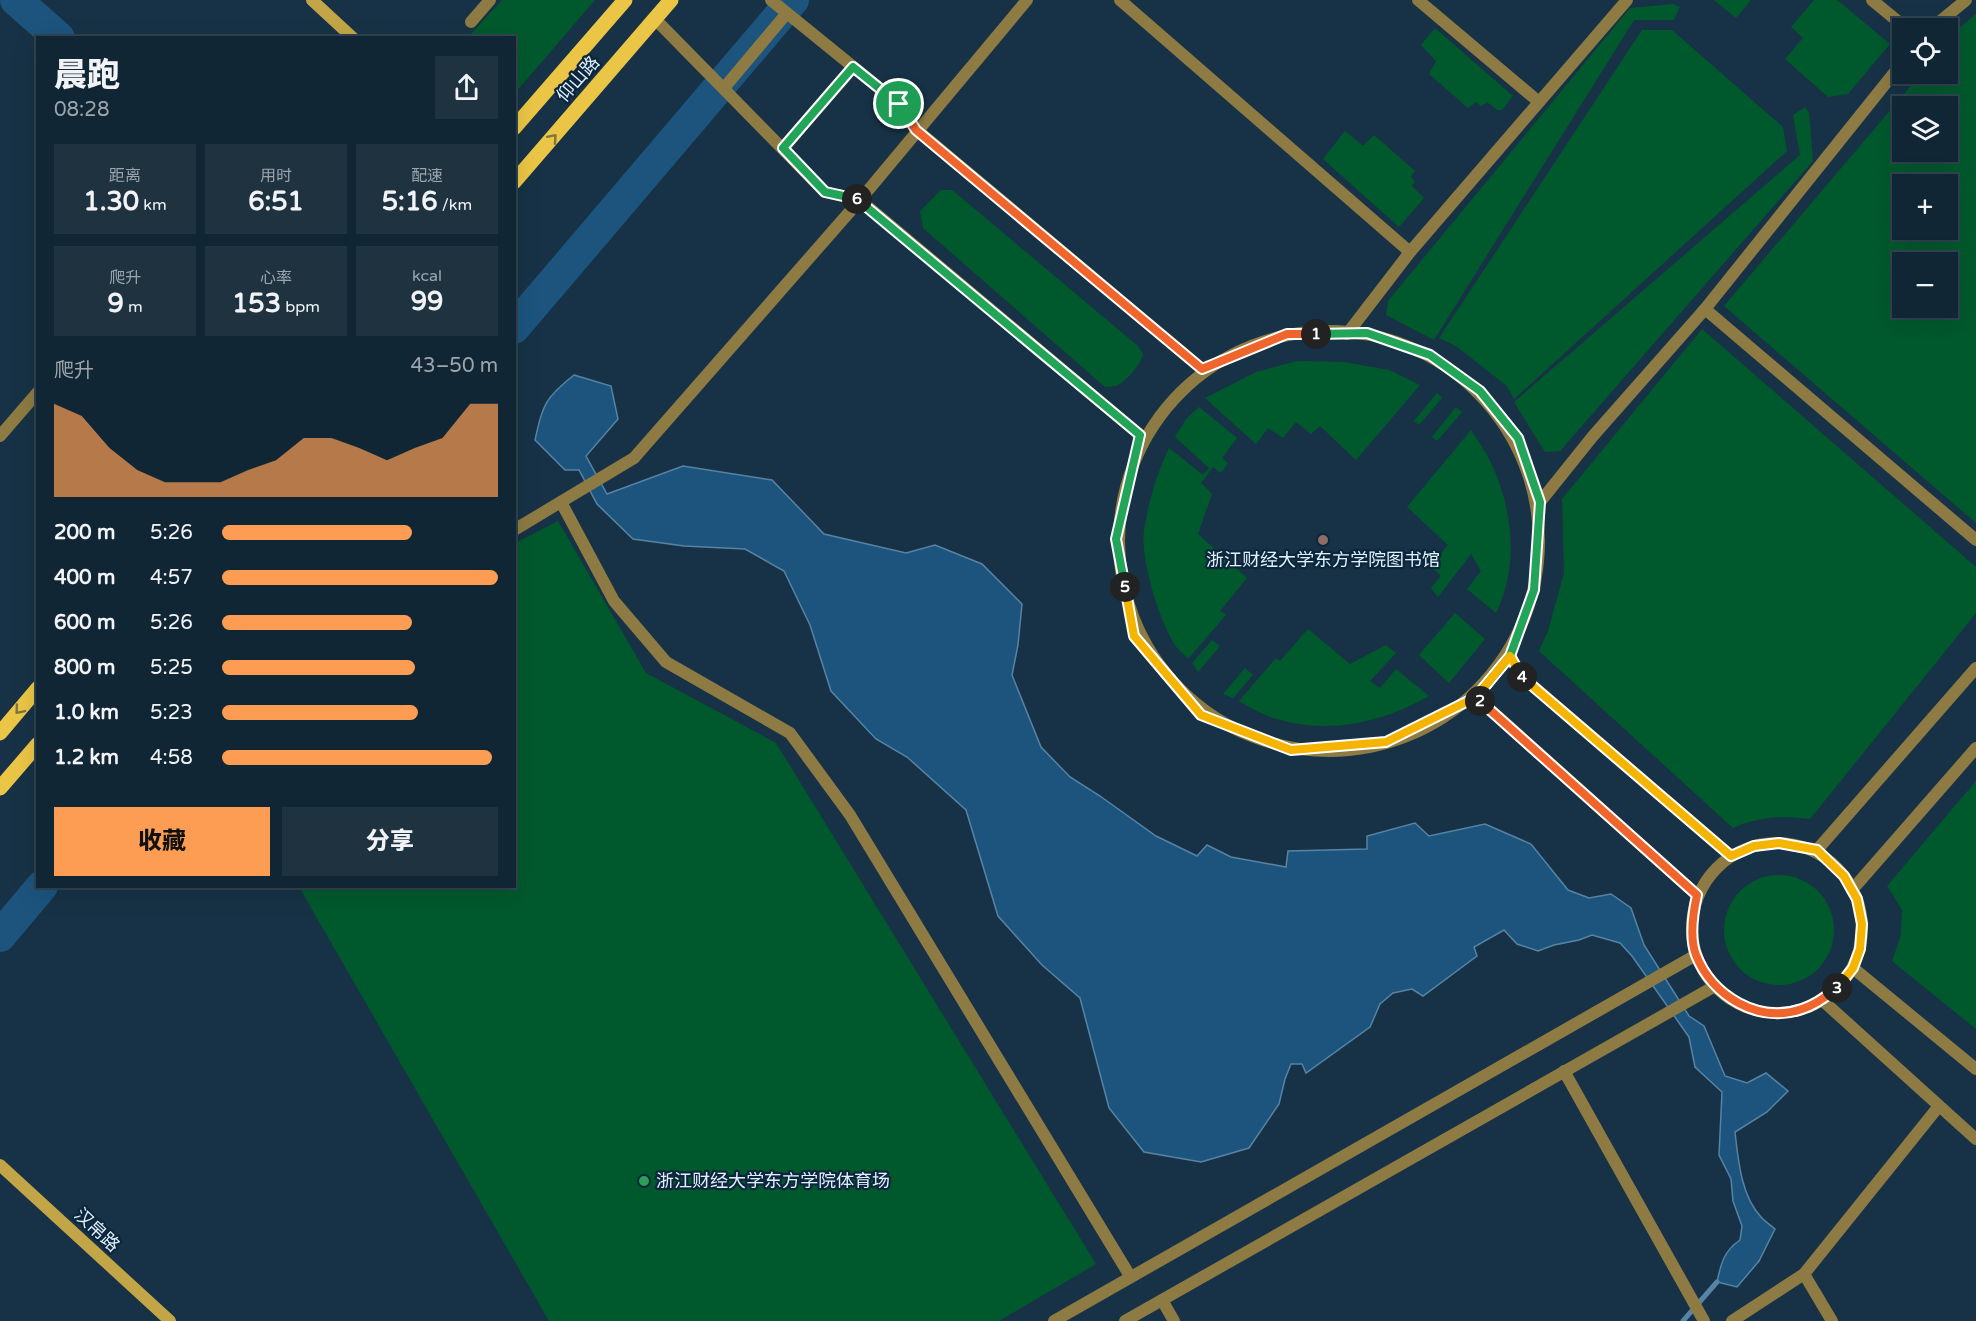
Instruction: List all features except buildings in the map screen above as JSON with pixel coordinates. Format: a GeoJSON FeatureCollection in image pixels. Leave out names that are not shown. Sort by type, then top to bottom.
{"type":"FeatureCollection","features":[{"type":"Feature","properties":{"kind":"main road","name":"仰山路"},"geometry":{"type":"LineString","coordinates":[[516,126],[625,0]]}},
{"type":"Feature","properties":{"kind":"main road","name":"仰山路"},"geometry":{"type":"LineString","coordinates":[[516,180],[670,0]]}},
{"type":"Feature","properties":{"kind":"main road"},"geometry":{"type":"LineString","coordinates":[[0,733],[36,690]]}},
{"type":"Feature","properties":{"kind":"main road"},"geometry":{"type":"LineString","coordinates":[[0,788],[36,746]]}},
{"type":"Feature","properties":{"kind":"street"},"geometry":{"type":"LineString","coordinates":[[312,0],[350,36]]}},
{"type":"Feature","properties":{"kind":"street"},"geometry":{"type":"LineString","coordinates":[[471,22],[490,0]]}},
{"type":"Feature","properties":{"kind":"street"},"geometry":{"type":"LineString","coordinates":[[771,0],[899,104],[916,130],[1202,369]]}},
{"type":"Feature","properties":{"kind":"street"},"geometry":{"type":"LineString","coordinates":[[516,529],[634,458],[860,200],[916,130],[1027,0]]}},
{"type":"Feature","properties":{"kind":"street"},"geometry":{"type":"LineString","coordinates":[[1120,0],[1410,252]]}},
{"type":"Feature","properties":{"kind":"street"},"geometry":{"type":"LineString","coordinates":[[1418,0],[1539,102]]}},
{"type":"Feature","properties":{"kind":"street"},"geometry":{"type":"LineString","coordinates":[[1347,334],[1410,252],[1627,0]]}},
{"type":"Feature","properties":{"kind":"street"},"geometry":{"type":"LineString","coordinates":[[1872,0],[1894,18]]}},
{"type":"Feature","properties":{"kind":"street"},"geometry":{"type":"LineString","coordinates":[[1944,18],[1966,0]]}},
{"type":"Feature","properties":{"kind":"street"},"geometry":{"type":"LineString","coordinates":[[724,88],[787,13]]}},
{"type":"Feature","properties":{"kind":"street"},"geometry":{"type":"LineString","coordinates":[[655,19],[825,192],[860,200],[1140,435]]}},
{"type":"Feature","properties":{"kind":"street"},"geometry":{"type":"LineString","coordinates":[[783,148],[853,67]]}},
{"type":"Feature","properties":{"kind":"street"},"geometry":{"type":"LineString","coordinates":[[1540,502],[1593,436],[1705,309],[1892,75]]}},
{"type":"Feature","properties":{"kind":"street"},"geometry":{"type":"LineString","coordinates":[[1705,309],[1976,540]]}},
{"type":"Feature","properties":{"kind":"street"},"geometry":{"type":"LineString","coordinates":[[1367,333],[1430,355],[1480,391],[1518,438],[1540,502],[1534,590],[1510,656],[1476,697],[1386,742],[1291,750],[1201,715],[1134,636],[1116,539],[1140,435],[1202,369],[1287,334],[1367,333]]}},
{"type":"Feature","properties":{"kind":"street"},"geometry":{"type":"LineString","coordinates":[[0,436],[36,394]]}},
{"type":"Feature","properties":{"kind":"street"},"geometry":{"type":"LineString","coordinates":[[561,502],[614,601],[666,662],[790,733],[850,815],[1130,1276]]}},
{"type":"Feature","properties":{"kind":"street"},"geometry":{"type":"LineString","coordinates":[[1510,656],[1519,674],[1731,856]]}},
{"type":"Feature","properties":{"kind":"street"},"geometry":{"type":"LineString","coordinates":[[1817,850],[1976,668]]}},
{"type":"Feature","properties":{"kind":"street"},"geometry":{"type":"LineString","coordinates":[[1476,697],[1697,895]]}},
{"type":"Feature","properties":{"kind":"street"},"geometry":{"type":"LineString","coordinates":[[1852,890],[1976,748]]}},
{"type":"Feature","properties":{"kind":"street"},"geometry":{"type":"LineString","coordinates":[[1779,843],[1817,850],[1844,876],[1857,899],[1862,924],[1860,949],[1853,968],[1837,988],[1822,1000],[1800,1010],[1789,1012],[1754,1010],[1733,1001],[1715,986],[1696,955],[1693,939],[1694,909],[1697,895],[1717,867],[1731,856],[1754,846],[1779,843]]}},
{"type":"Feature","properties":{"kind":"street"},"geometry":{"type":"LineString","coordinates":[[1054,1321],[1696,955]]}},
{"type":"Feature","properties":{"kind":"street"},"geometry":{"type":"LineString","coordinates":[[1853,968],[1976,1069]]}},
{"type":"Feature","properties":{"kind":"street"},"geometry":{"type":"LineString","coordinates":[[1125,1321],[1715,986]]}},
{"type":"Feature","properties":{"kind":"street"},"geometry":{"type":"LineString","coordinates":[[1822,1000],[1976,1139]]}},
{"type":"Feature","properties":{"kind":"street"},"geometry":{"type":"LineString","coordinates":[[1564,1071],[1703,1319]]}},
{"type":"Feature","properties":{"kind":"street"},"geometry":{"type":"LineString","coordinates":[[1732,1321],[1804,1274],[1939,1106]]}},
{"type":"Feature","properties":{"kind":"street","name":"汉帛路"},"geometry":{"type":"LineString","coordinates":[[0,1165],[170,1321]]}},
{"type":"Feature","properties":{"kind":"street"},"geometry":{"type":"LineString","coordinates":[[1804,1274],[1832,1321]]}},
{"type":"Feature","properties":{"kind":"street"},"geometry":{"type":"LineString","coordinates":[[1162,1300],[1174,1321]]}},
{"type":"Feature","properties":{"kind":"green space"},"geometry":{"type":"Polygon","coordinates":[[[502,0],[595,0],[516,92],[516,36],[469,36],[502,0]]]}},
{"type":"Feature","properties":{"kind":"green space"},"geometry":{"type":"Polygon","coordinates":[[[1714,0],[1751,0],[1736,18],[1714,0]]]}},
{"type":"Feature","properties":{"kind":"green space"},"geometry":{"type":"Polygon","coordinates":[[[1814,0],[1837,0],[1890,44],[1848,94],[1828,97],[1785,59],[1803,38],[1791,27],[1814,0]]]}},
{"type":"Feature","properties":{"kind":"green space"},"geometry":{"type":"Polygon","coordinates":[[[1673,4],[1680,7],[1674,20],[1634,20],[1434,340],[1386,315],[1388,301],[1630,8],[1673,4]]]}},
{"type":"Feature","properties":{"kind":"green space"},"geometry":{"type":"Polygon","coordinates":[[[1976,14],[1976,523],[1724,306],[1892,108],[1892,162],[1958,162],[1958,96],[1902,96],[1913,84],[1958,84],[1958,29],[1976,14]]]}},
{"type":"Feature","properties":{"kind":"green space"},"geometry":{"type":"Polygon","coordinates":[[[1435,28],[1513,96],[1502,110],[1497,110],[1487,102],[1481,106],[1476,102],[1468,108],[1429,74],[1436,61],[1421,45],[1435,28]]]}},
{"type":"Feature","properties":{"kind":"green space"},"geometry":{"type":"Polygon","coordinates":[[[1642,30],[1672,30],[1783,127],[1787,151],[1514,399],[1507,386],[1456,346],[1439,338],[1642,30]]]}},
{"type":"Feature","properties":{"kind":"green space"},"geometry":{"type":"Polygon","coordinates":[[[1805,107],[1809,113],[1813,161],[1560,451],[1545,452],[1514,402],[1800,155],[1793,115],[1805,107]]]}},
{"type":"Feature","properties":{"kind":"green space"},"geometry":{"type":"Polygon","coordinates":[[[1345,131],[1363,146],[1374,135],[1415,171],[1411,176],[1415,182],[1412,186],[1424,198],[1399,227],[1323,159],[1345,131]]]}},
{"type":"Feature","properties":{"kind":"green space"},"geometry":{"type":"Polygon","coordinates":[[[941,190],[952,190],[1138,346],[1143,354],[1129,377],[1116,386],[1105,387],[923,228],[920,211],[941,190]]]}},
{"type":"Feature","properties":{"kind":"green space"},"geometry":{"type":"Polygon","coordinates":[[[1702,329],[1976,567],[1976,613],[1810,819],[1771,818],[1733,828],[1539,651],[1548,631],[1564,573],[1562,499],[1702,329]]]}},
{"type":"Feature","properties":{"kind":"green space"},"geometry":{"type":"Polygon","coordinates":[[[1297,361],[1344,362],[1389,370],[1420,385],[1356,460],[1320,426],[1311,434],[1296,422],[1283,438],[1268,428],[1256,444],[1205,398],[1256,372],[1297,361]]]}},
{"type":"Feature","properties":{"kind":"green space"},"geometry":{"type":"Polygon","coordinates":[[[1437,393],[1442,398],[1419,425],[1414,421],[1437,393]]]}},
{"type":"Feature","properties":{"kind":"green space"},"geometry":{"type":"Polygon","coordinates":[[[1199,407],[1237,438],[1222,458],[1228,463],[1221,473],[1213,467],[1201,483],[1212,494],[1198,534],[1247,578],[1220,611],[1226,615],[1188,659],[1169,635],[1152,590],[1145,557],[1144,531],[1153,488],[1169,448],[1203,475],[1209,468],[1175,437],[1186,419],[1199,407]]]}},
{"type":"Feature","properties":{"kind":"green space"},"geometry":{"type":"Polygon","coordinates":[[[1456,407],[1462,412],[1437,441],[1432,437],[1456,407]]]}},
{"type":"Feature","properties":{"kind":"green space"},"geometry":{"type":"Polygon","coordinates":[[[1471,430],[1492,465],[1509,520],[1508,577],[1496,613],[1467,589],[1481,571],[1471,554],[1438,597],[1431,588],[1441,576],[1431,566],[1448,545],[1407,507],[1471,430]]]}},
{"type":"Feature","properties":{"kind":"green space"},"geometry":{"type":"Polygon","coordinates":[[[558,521],[646,673],[776,743],[1096,1264],[999,1321],[549,1321],[300,888],[516,888],[516,542],[558,521]]]}},
{"type":"Feature","properties":{"kind":"green space"},"geometry":{"type":"Polygon","coordinates":[[[1455,613],[1485,639],[1449,683],[1419,655],[1455,613]]]}},
{"type":"Feature","properties":{"kind":"green space"},"geometry":{"type":"Polygon","coordinates":[[[1308,629],[1350,664],[1386,645],[1396,653],[1370,681],[1380,688],[1396,669],[1429,696],[1391,714],[1351,724],[1330,726],[1289,722],[1268,716],[1239,701],[1276,658],[1280,661],[1308,629]]]}},
{"type":"Feature","properties":{"kind":"green space"},"geometry":{"type":"Polygon","coordinates":[[[1212,640],[1220,646],[1198,672],[1192,663],[1212,640]]]}},
{"type":"Feature","properties":{"kind":"green space"},"geometry":{"type":"Polygon","coordinates":[[[1245,668],[1253,675],[1233,698],[1223,694],[1245,668]]]}},
{"type":"Feature","properties":{"kind":"green space"},"geometry":{"type":"Polygon","coordinates":[[[1976,781],[1976,1029],[1892,961],[1901,935],[1902,910],[1887,886],[1976,781]]]}},
{"type":"Feature","properties":{"kind":"green space"},"geometry":{"type":"Polygon","coordinates":[[[1779,875],[1800,879],[1818,891],[1830,909],[1834,930],[1830,951],[1818,969],[1800,981],[1779,985],[1758,981],[1740,969],[1728,951],[1724,930],[1728,909],[1740,891],[1758,879],[1779,875]]]}},
{"type":"Feature","properties":{"kind":"water"},"geometry":{"type":"Polygon","coordinates":[[[574,375],[611,386],[618,419],[586,456],[607,494],[683,466],[772,480],[824,534],[906,553],[935,545],[982,564],[1022,604],[1012,675],[1041,747],[1070,777],[1156,836],[1197,856],[1207,845],[1231,857],[1286,867],[1288,851],[1367,849],[1367,836],[1415,823],[1429,836],[1485,824],[1531,844],[1568,890],[1589,898],[1611,894],[1631,908],[1644,945],[1689,1016],[1704,1026],[1725,1076],[1747,1083],[1766,1073],[1788,1091],[1767,1112],[1735,1132],[1742,1177],[1749,1199],[1761,1217],[1775,1229],[1759,1261],[1737,1287],[1717,1282],[1724,1258],[1740,1240],[1742,1226],[1733,1201],[1731,1179],[1719,1155],[1722,1092],[1695,1067],[1689,1037],[1632,956],[1620,943],[1592,935],[1538,951],[1517,944],[1504,930],[1474,947],[1477,956],[1423,996],[1412,989],[1393,993],[1380,1004],[1370,1027],[1306,1073],[1302,1064],[1291,1064],[1279,1104],[1249,1148],[1201,1162],[1144,1152],[1109,1108],[1080,998],[1042,965],[998,916],[966,810],[907,757],[876,739],[831,691],[810,625],[784,571],[745,549],[684,546],[633,539],[597,504],[579,470],[565,470],[535,440],[540,418],[551,396],[574,375]]]}},
{"type":"Feature","properties":{"kind":"waterway"},"geometry":{"type":"LineString","coordinates":[[16,0],[57,36]]}},
{"type":"Feature","properties":{"kind":"waterway"},"geometry":{"type":"LineString","coordinates":[[516,326],[793,0]]}},
{"type":"Feature","properties":{"kind":"waterway"},"geometry":{"type":"LineString","coordinates":[[0,936],[40,888]]}},
{"type":"Feature","properties":{"kind":"waterway"},"geometry":{"type":"LineString","coordinates":[[1683,1321],[1717,1282]]}},
{"type":"Feature","properties":{"kind":"place","name":"浙江财经大学东方学院图书馆"},"geometry":{"type":"Point","coordinates":[1323,540]}},
{"type":"Feature","properties":{"kind":"place","name":"浙江财经大学东方学院体育场"},"geometry":{"type":"Point","coordinates":[644,1181]}},
{"type":"Feature","properties":{"kind":"route"},"geometry":{"type":"LineString","coordinates":[[899,104],[853,67],[783,148],[825,192],[860,200],[1140,435],[1116,539],[1134,636],[1201,715],[1291,750],[1386,742],[1476,697],[1510,656],[1519,674],[1731,856],[1754,846],[1779,843],[1817,850],[1844,876],[1857,899],[1862,924],[1860,949],[1853,968],[1837,988],[1822,1000],[1800,1010],[1778,1013],[1754,1010],[1733,1001],[1715,986],[1696,955],[1693,939],[1697,895],[1476,697],[1510,656],[1534,590],[1540,502],[1518,438],[1480,391],[1430,355],[1367,333],[1287,334],[1202,369],[916,130],[899,104]]}}]}
